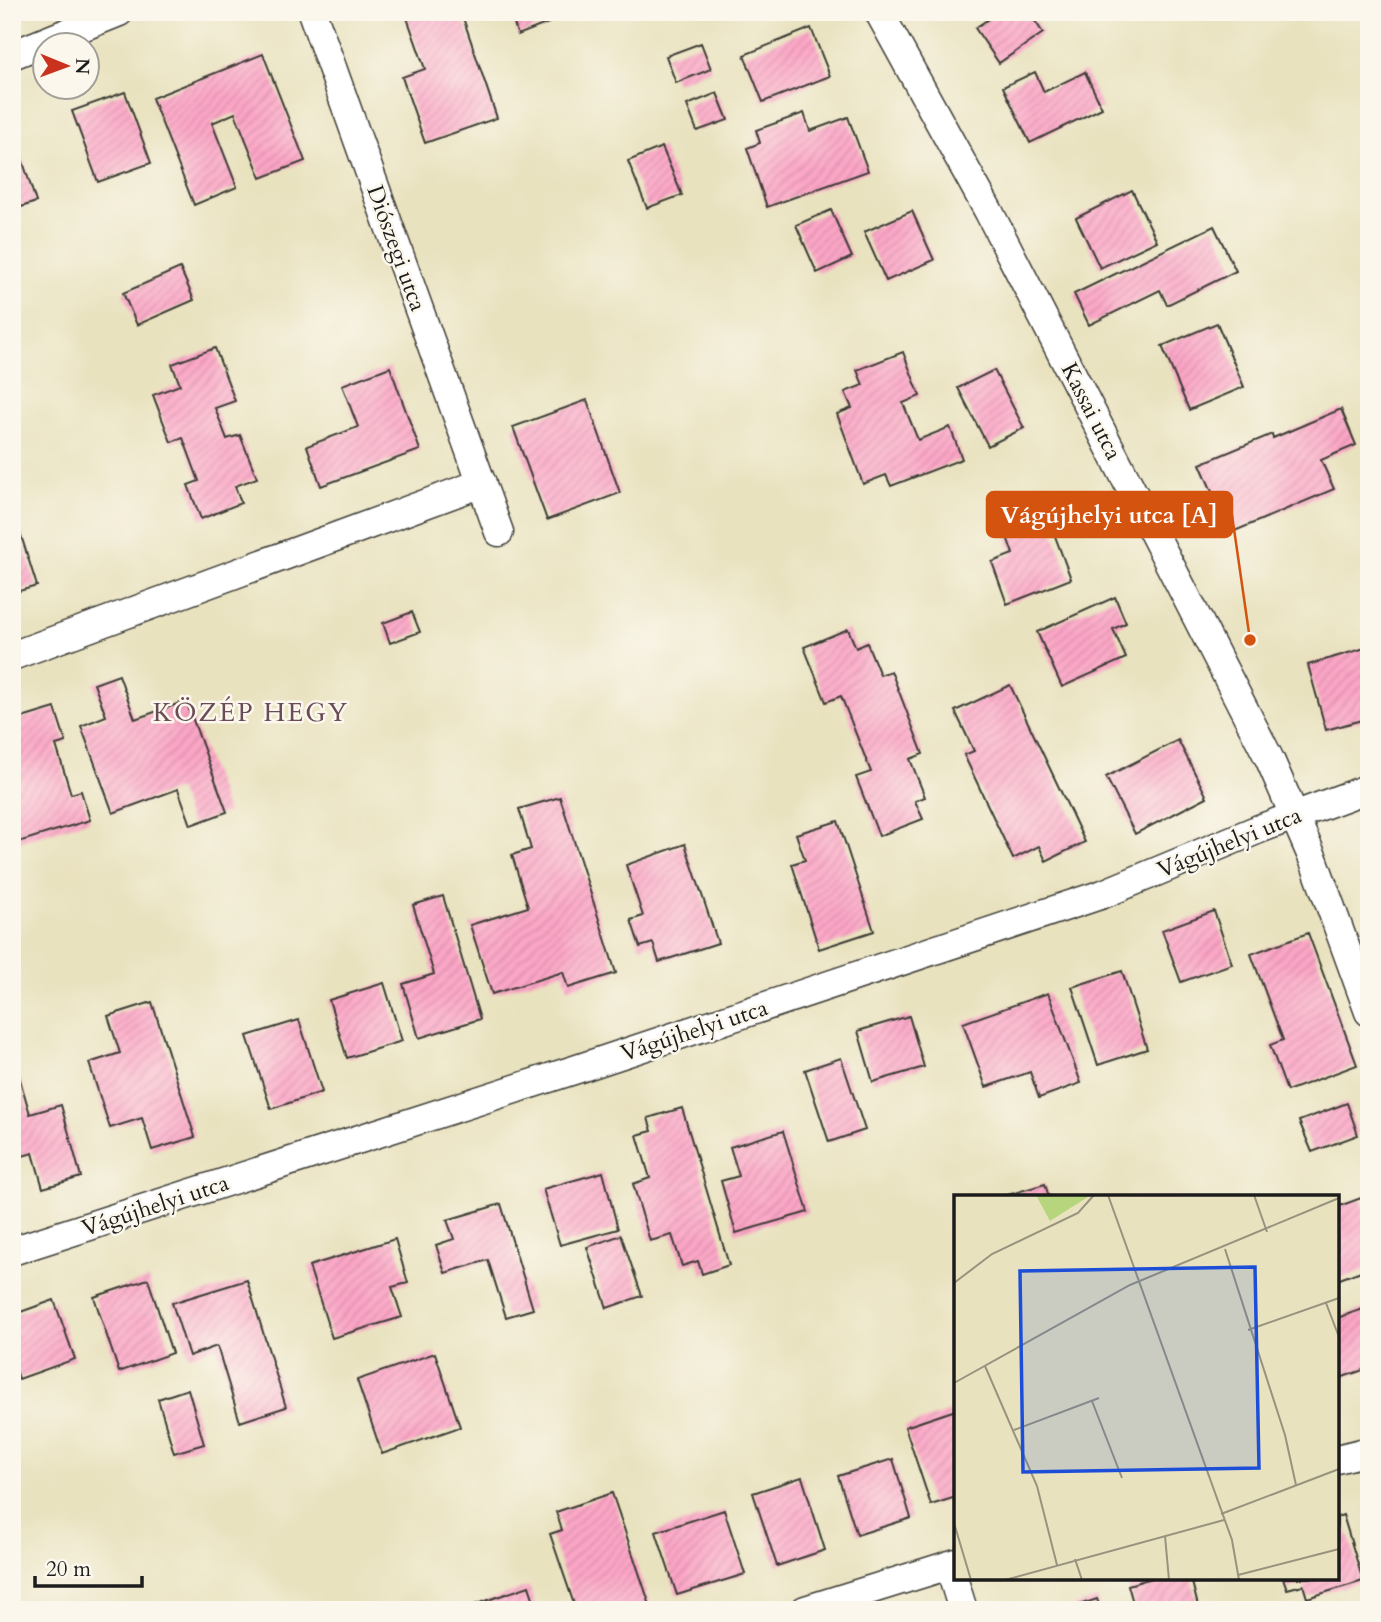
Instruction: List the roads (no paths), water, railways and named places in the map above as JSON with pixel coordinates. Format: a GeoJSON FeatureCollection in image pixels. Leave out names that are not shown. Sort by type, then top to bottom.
{"type":"FeatureCollection","features":[{"type":"Feature","properties":{"kind":"street"},"geometry":{"type":"LineString","coordinates":[[12,55],[119,12]]}},
{"type":"Feature","properties":{"kind":"street","name":"Diószegi utca"},"geometry":{"type":"LineString","coordinates":[[312,12],[499,532]]}},
{"type":"Feature","properties":{"kind":"street","name":"Kassai utca"},"geometry":{"type":"LineString","coordinates":[[879,12],[989,212],[1270,760],[1295,815],[1369,1012]]}},
{"type":"Feature","properties":{"kind":"street"},"geometry":{"type":"LineString","coordinates":[[12,656],[482,483]]}},
{"type":"Feature","properties":{"kind":"street","name":"Vágújhelyi utca"},"geometry":{"type":"LineString","coordinates":[[12,1251],[577,1069],[1103,894],[1295,815],[1369,788]]}},
{"type":"Feature","properties":{"kind":"street"},"geometry":{"type":"LineString","coordinates":[[1339,1458],[1369,1451]]}},
{"type":"Feature","properties":{"kind":"street"},"geometry":{"type":"LineString","coordinates":[[805,1610],[952,1564]]}},
{"type":"Feature","properties":{"kind":"street"},"geometry":{"type":"LineString","coordinates":[[956,1580],[964,1610]]}},
{"type":"Feature","properties":{"kind":"place","name":"Vágújhelyi utca [A]"},"geometry":{"type":"Point","coordinates":[1250,640]}},
{"type":"Feature","properties":{"kind":"district","name":"KÖZÉP HEGY"},"geometry":{"type":"Point","coordinates":[251,712]}}]}
